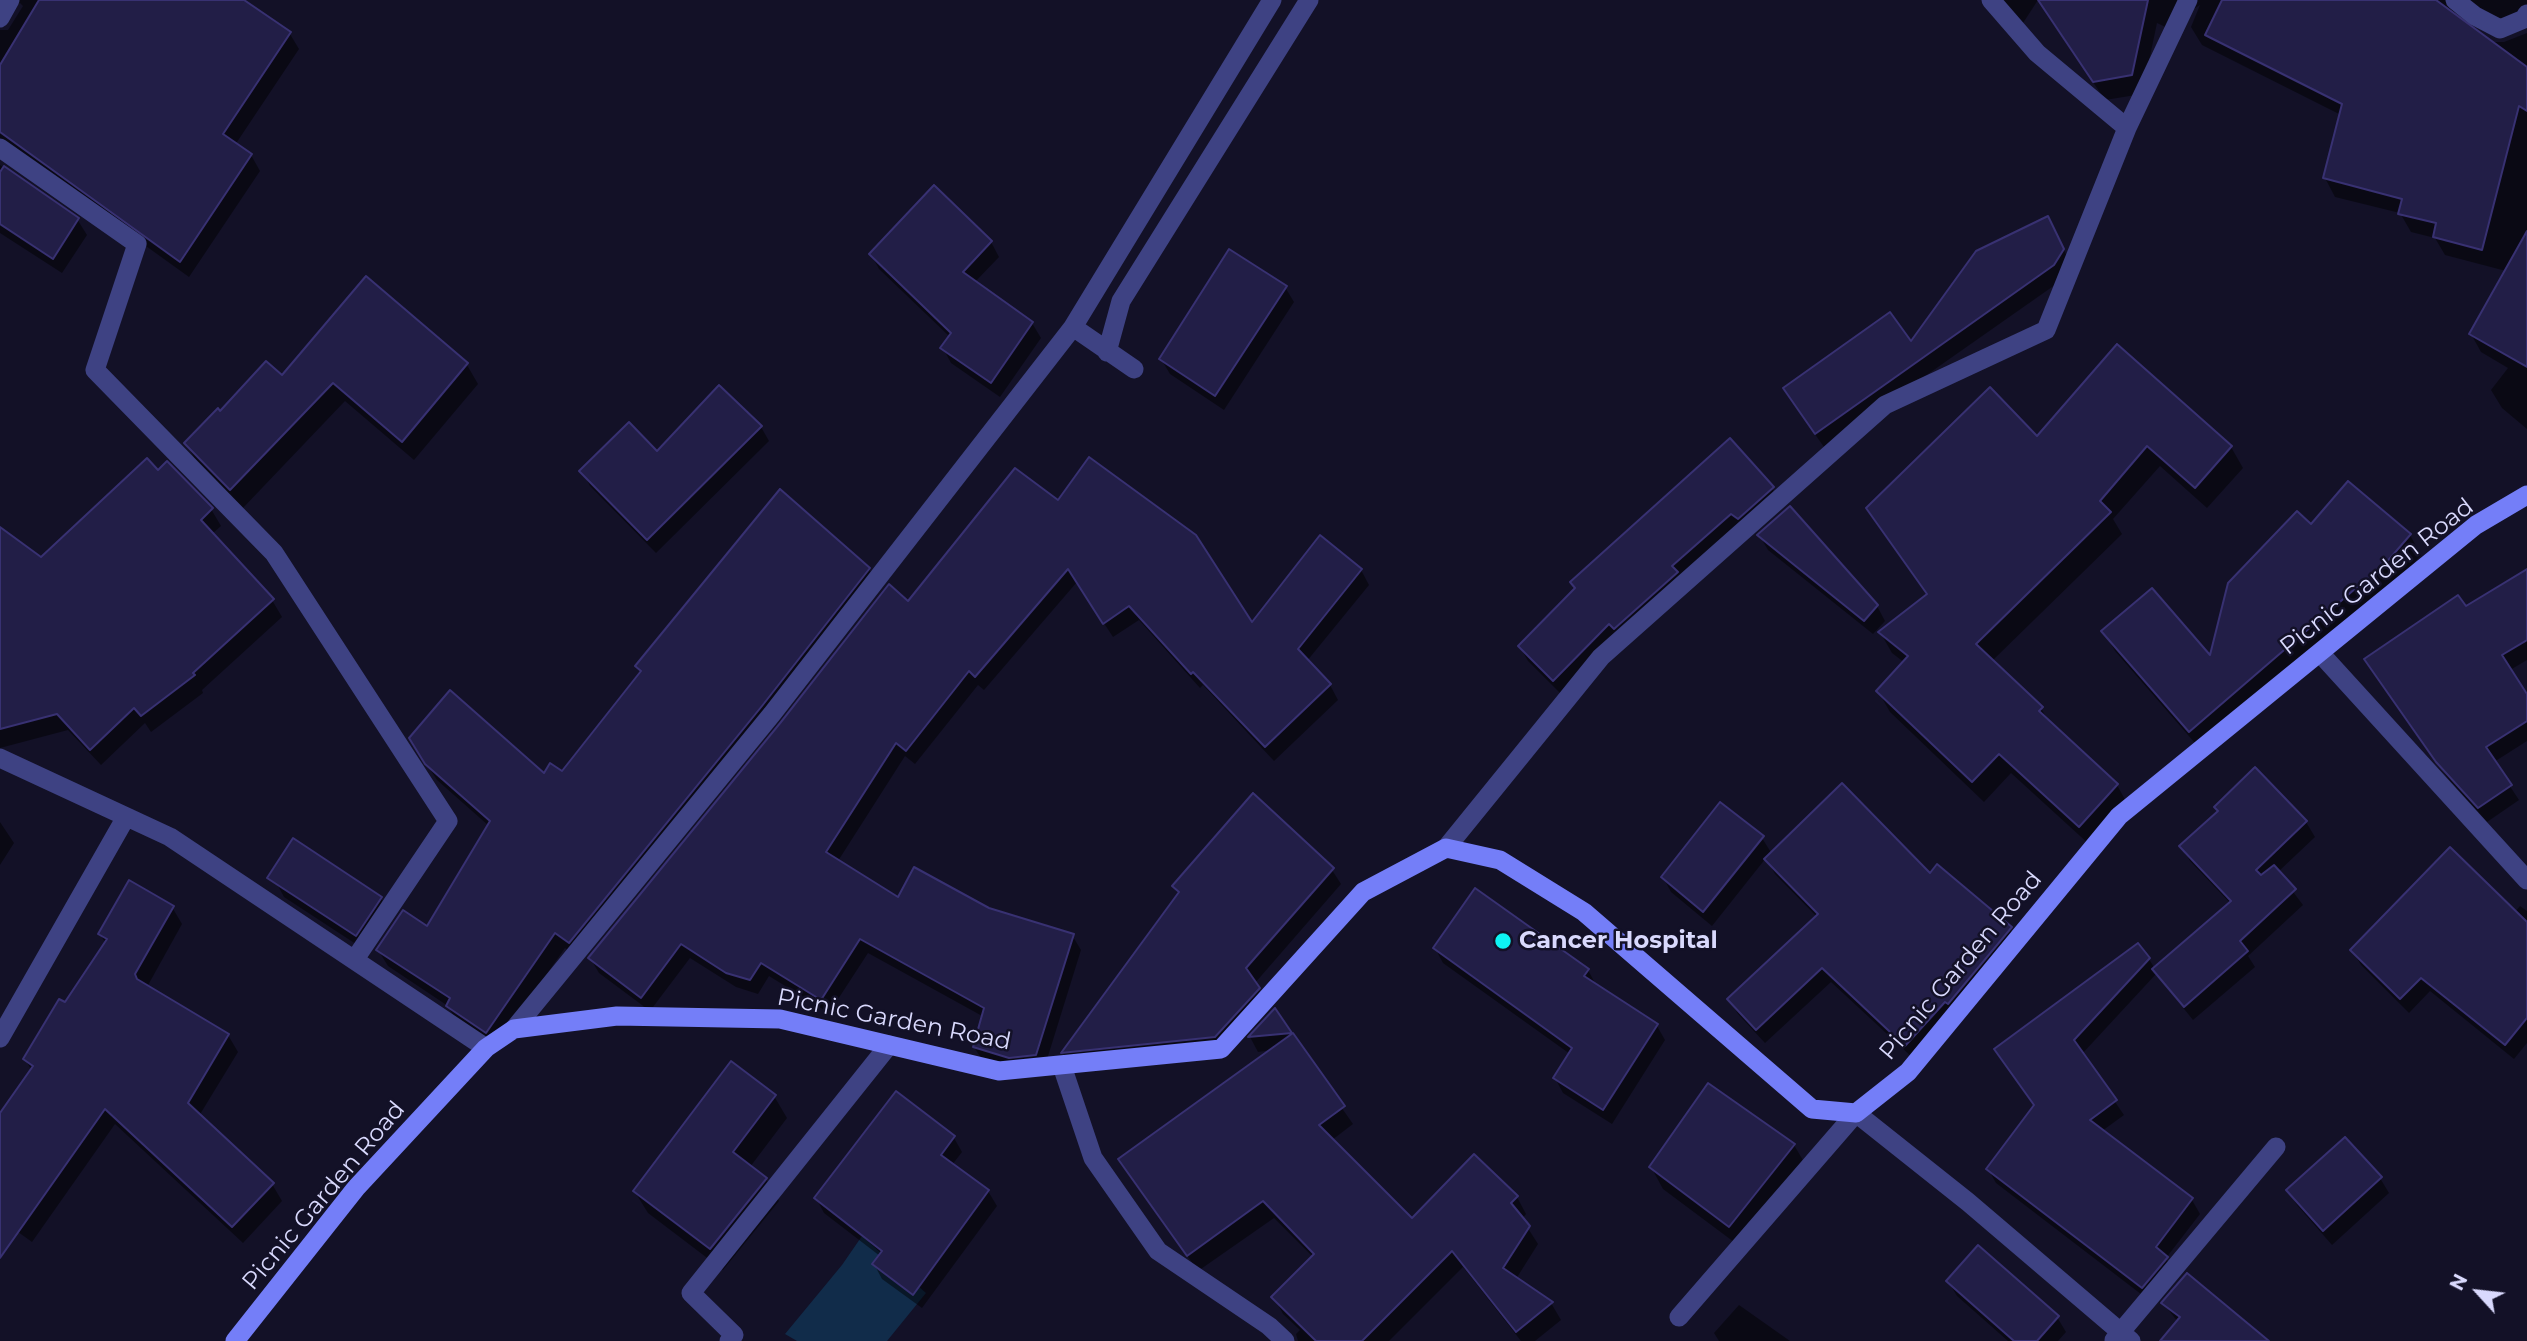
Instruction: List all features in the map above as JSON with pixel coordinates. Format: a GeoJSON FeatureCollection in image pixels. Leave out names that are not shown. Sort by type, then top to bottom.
{"type":"FeatureCollection","features":[{"type":"Feature","properties":{"kind":"main road","name":"Picnic Garden Road"},"geometry":{"type":"LineString","coordinates":[[1856,1113],[1908,1072],[2119,816],[2476,525],[2527,495]]}},
{"type":"Feature","properties":{"kind":"main road","name":"Picnic Garden Road"},"geometry":{"type":"LineString","coordinates":[[235,1341],[356,1188],[486,1048],[514,1029],[617,1016],[780,1019],[999,1071],[1221,1049],[1363,892],[1446,848]]}},
{"type":"Feature","properties":{"kind":"main road"},"geometry":{"type":"LineString","coordinates":[[1446,848],[1500,860],[1584,912],[1812,1109],[1856,1113]]}},
{"type":"Feature","properties":{"kind":"street"},"geometry":{"type":"LineString","coordinates":[[0,18],[10,0]]}},
{"type":"Feature","properties":{"kind":"street"},"geometry":{"type":"LineString","coordinates":[[514,1029],[772,715],[1073,327],[1272,0]]}},
{"type":"Feature","properties":{"kind":"street"},"geometry":{"type":"LineString","coordinates":[[1107,352],[1121,301],[1309,0]]}},
{"type":"Feature","properties":{"kind":"street"},"geometry":{"type":"LineString","coordinates":[[1991,0],[2037,53],[2127,128]]}},
{"type":"Feature","properties":{"kind":"street"},"geometry":{"type":"LineString","coordinates":[[1446,848],[1601,657],[1885,405],[2046,330],[2127,128],[2188,0]]}},
{"type":"Feature","properties":{"kind":"street"},"geometry":{"type":"LineString","coordinates":[[2455,0],[2475,16],[2500,29],[2527,15]]}},
{"type":"Feature","properties":{"kind":"street"},"geometry":{"type":"LineString","coordinates":[[0,148],[137,244],[95,370],[274,553],[448,821],[355,959]]}},
{"type":"Feature","properties":{"kind":"street"},"geometry":{"type":"LineString","coordinates":[[1073,327],[1134,369]]}},
{"type":"Feature","properties":{"kind":"street"},"geometry":{"type":"LineString","coordinates":[[2320,653],[2527,880]]}},
{"type":"Feature","properties":{"kind":"street"},"geometry":{"type":"LineString","coordinates":[[0,758],[170,837],[486,1048]]}},
{"type":"Feature","properties":{"kind":"street"},"geometry":{"type":"LineString","coordinates":[[0,1038],[126,817]]}},
{"type":"Feature","properties":{"kind":"street"},"geometry":{"type":"LineString","coordinates":[[729,1341],[734,1335],[691,1293],[889,1045]]}},
{"type":"Feature","properties":{"kind":"street"},"geometry":{"type":"LineString","coordinates":[[1062,1066],[1093,1158],[1158,1251],[1269,1326],[1285,1341]]}},
{"type":"Feature","properties":{"kind":"street"},"geometry":{"type":"LineString","coordinates":[[1679,1317],[1856,1113],[1968,1202],[2122,1338],[2276,1147]]}},
{"type":"Feature","properties":{"kind":"water"},"geometry":{"type":"Polygon","coordinates":[[[862,1236],[926,1293],[887,1341],[797,1341],[785,1334],[842,1265],[862,1236]]]}},
{"type":"Feature","properties":{"kind":"building"},"geometry":{"type":"Polygon","coordinates":[[[39,0],[244,0],[291,32],[223,134],[252,154],[180,262],[0,132],[0,65],[39,0]]]}},
{"type":"Feature","properties":{"kind":"building"},"geometry":{"type":"Polygon","coordinates":[[[2038,0],[2148,0],[2132,75],[2093,82],[2038,0]]]}},
{"type":"Feature","properties":{"kind":"building"},"geometry":{"type":"Polygon","coordinates":[[[2222,0],[2436,0],[2527,67],[2527,111],[2519,106],[2482,250],[2433,237],[2436,223],[2398,214],[2402,199],[2323,178],[2342,104],[2205,35],[2222,0]]]}},
{"type":"Feature","properties":{"kind":"building"},"geometry":{"type":"Polygon","coordinates":[[[4,166],[79,218],[53,259],[0,224],[0,172],[4,166]]]}},
{"type":"Feature","properties":{"kind":"building"},"geometry":{"type":"Polygon","coordinates":[[[934,185],[992,241],[963,272],[1033,322],[991,383],[940,348],[951,333],[869,254],[934,185]]]}},
{"type":"Feature","properties":{"kind":"building"},"geometry":{"type":"Polygon","coordinates":[[[2048,216],[2064,249],[2054,265],[1815,434],[1783,388],[1890,312],[1911,341],[1976,251],[2048,216]]]}},
{"type":"Feature","properties":{"kind":"building"},"geometry":{"type":"Polygon","coordinates":[[[2527,231],[2527,367],[2469,334],[2527,231]]]}},
{"type":"Feature","properties":{"kind":"building"},"geometry":{"type":"Polygon","coordinates":[[[1229,249],[1287,286],[1215,396],[1159,359],[1229,249]]]}},
{"type":"Feature","properties":{"kind":"building"},"geometry":{"type":"Polygon","coordinates":[[[366,276],[468,363],[402,442],[333,383],[230,490],[184,443],[218,408],[220,411],[266,361],[282,375],[366,276]]]}},
{"type":"Feature","properties":{"kind":"building"},"geometry":{"type":"Polygon","coordinates":[[[2117,344],[2232,446],[2195,488],[2147,446],[2100,501],[2111,512],[1976,644],[2043,707],[2039,711],[2118,784],[2079,827],[1999,754],[1972,782],[1876,691],[1908,656],[1878,632],[1927,594],[1866,508],[1990,387],[2037,436],[2117,344]]]}},
{"type":"Feature","properties":{"kind":"building"},"geometry":{"type":"Polygon","coordinates":[[[719,385],[762,426],[647,540],[579,471],[629,422],[657,451],[719,385]]]}},
{"type":"Feature","properties":{"kind":"building"},"geometry":{"type":"Polygon","coordinates":[[[1730,438],[1774,487],[1738,519],[1731,514],[1672,566],[1678,572],[1614,629],[1609,624],[1553,681],[1518,646],[1575,588],[1570,582],[1730,438]]]}},
{"type":"Feature","properties":{"kind":"building"},"geometry":{"type":"Polygon","coordinates":[[[1089,457],[1196,535],[1252,622],[1320,535],[1362,569],[1298,649],[1331,684],[1265,747],[1193,672],[1191,674],[1129,606],[1103,624],[1068,569],[975,677],[969,671],[906,751],[896,743],[826,852],[898,897],[914,867],[989,908],[1074,934],[1036,1055],[1009,1058],[973,1047],[984,1008],[860,939],[821,1000],[761,963],[750,980],[726,973],[681,944],[641,998],[588,958],[781,722],[889,584],[908,601],[1015,468],[1058,500],[1089,457]]]}},
{"type":"Feature","properties":{"kind":"building"},"geometry":{"type":"Polygon","coordinates":[[[147,458],[158,470],[167,461],[213,508],[201,520],[274,599],[193,673],[195,675],[141,716],[134,708],[90,750],[57,714],[0,729],[0,527],[41,557],[147,458]]]}},
{"type":"Feature","properties":{"kind":"building"},"geometry":{"type":"Polygon","coordinates":[[[2348,481],[2411,534],[2366,586],[2363,582],[2189,732],[2101,631],[2152,588],[2210,655],[2228,583],[2297,511],[2311,524],[2348,481]]]}},
{"type":"Feature","properties":{"kind":"building"},"geometry":{"type":"Polygon","coordinates":[[[780,489],[870,568],[762,706],[569,943],[555,933],[486,1033],[446,1006],[450,998],[376,950],[403,910],[427,926],[490,821],[425,764],[409,738],[450,690],[544,773],[550,763],[562,771],[641,671],[635,666],[780,489]]]}},
{"type":"Feature","properties":{"kind":"building"},"geometry":{"type":"Polygon","coordinates":[[[1790,506],[1878,605],[1864,621],[1757,535],[1790,506]]]}},
{"type":"Feature","properties":{"kind":"building"},"geometry":{"type":"Polygon","coordinates":[[[2527,569],[2527,640],[2502,655],[2527,694],[2527,721],[2486,747],[2512,785],[2478,808],[2436,762],[2364,659],[2458,595],[2466,606],[2527,569]]]}},
{"type":"Feature","properties":{"kind":"building"},"geometry":{"type":"Polygon","coordinates":[[[2255,767],[2307,821],[2256,870],[2261,875],[2274,865],[2296,889],[2240,941],[2248,951],[2184,1007],[2152,969],[2231,901],[2179,846],[2218,811],[2214,807],[2255,767]]]}},
{"type":"Feature","properties":{"kind":"building"},"geometry":{"type":"Polygon","coordinates":[[[1842,783],[1930,873],[1937,864],[2012,927],[1948,1004],[1945,1002],[1905,1046],[1822,968],[1756,1030],[1727,999],[1818,914],[1764,859],[1842,783]]]}},
{"type":"Feature","properties":{"kind":"building"},"geometry":{"type":"Polygon","coordinates":[[[1253,793],[1334,868],[1246,968],[1260,988],[1215,1037],[1061,1053],[1179,892],[1172,886],[1253,793]]]}},
{"type":"Feature","properties":{"kind":"building"},"geometry":{"type":"Polygon","coordinates":[[[1720,802],[1764,836],[1703,912],[1661,877],[1720,802]]]}},
{"type":"Feature","properties":{"kind":"building"},"geometry":{"type":"Polygon","coordinates":[[[293,838],[382,897],[356,936],[267,878],[293,838]]]}},
{"type":"Feature","properties":{"kind":"building"},"geometry":{"type":"Polygon","coordinates":[[[2450,847],[2527,922],[2527,1018],[2505,1045],[2421,978],[2400,999],[2350,950],[2450,847]]]}},
{"type":"Feature","properties":{"kind":"building"},"geometry":{"type":"Polygon","coordinates":[[[129,880],[174,906],[135,974],[137,979],[229,1034],[188,1103],[274,1183],[232,1227],[105,1109],[0,1258],[0,1113],[33,1066],[23,1059],[59,999],[65,1002],[107,939],[98,934],[129,880]]]}},
{"type":"Feature","properties":{"kind":"building"},"geometry":{"type":"Polygon","coordinates":[[[1475,888],[1589,969],[1584,976],[1658,1024],[1603,1110],[1553,1078],[1572,1048],[1433,948],[1475,888]]]}},
{"type":"Feature","properties":{"kind":"building"},"geometry":{"type":"Polygon","coordinates":[[[2138,943],[2150,958],[2074,1040],[2117,1100],[2090,1120],[2193,1198],[2156,1247],[2168,1257],[2142,1288],[1986,1169],[2034,1105],[1994,1049],[2138,943]]]}},
{"type":"Feature","properties":{"kind":"building"},"geometry":{"type":"Polygon","coordinates":[[[1275,1008],[1292,1033],[1248,1037],[1275,1008]]]}},
{"type":"Feature","properties":{"kind":"building"},"geometry":{"type":"Polygon","coordinates":[[[1293,1033],[1345,1106],[1319,1125],[1412,1218],[1474,1154],[1518,1196],[1511,1203],[1530,1226],[1503,1268],[1553,1302],[1516,1332],[1452,1251],[1362,1341],[1316,1341],[1271,1297],[1314,1254],[1263,1201],[1187,1256],[1118,1159],[1293,1033]]]}},
{"type":"Feature","properties":{"kind":"building"},"geometry":{"type":"Polygon","coordinates":[[[731,1061],[776,1095],[733,1152],[767,1178],[710,1249],[633,1191],[731,1061]]]}},
{"type":"Feature","properties":{"kind":"building"},"geometry":{"type":"Polygon","coordinates":[[[1708,1083],[1795,1144],[1729,1227],[1649,1167],[1708,1083]]]}},
{"type":"Feature","properties":{"kind":"building"},"geometry":{"type":"Polygon","coordinates":[[[896,1091],[955,1136],[941,1155],[989,1190],[913,1295],[872,1264],[882,1251],[814,1198],[896,1091]]]}},
{"type":"Feature","properties":{"kind":"building"},"geometry":{"type":"Polygon","coordinates":[[[2345,1137],[2382,1177],[2323,1231],[2286,1190],[2345,1137]]]}},
{"type":"Feature","properties":{"kind":"building"},"geometry":{"type":"Polygon","coordinates":[[[1978,1245],[2059,1316],[2037,1341],[2014,1341],[1946,1281],[1978,1245]]]}},
{"type":"Feature","properties":{"kind":"building"},"geometry":{"type":"Polygon","coordinates":[[[2187,1273],[2269,1341],[2160,1341],[2180,1317],[2161,1303],[2187,1273]]]}},
{"type":"Feature","properties":{"kind":"place","name":"Cancer Hospital"},"geometry":{"type":"Point","coordinates":[1503,941]}}]}
